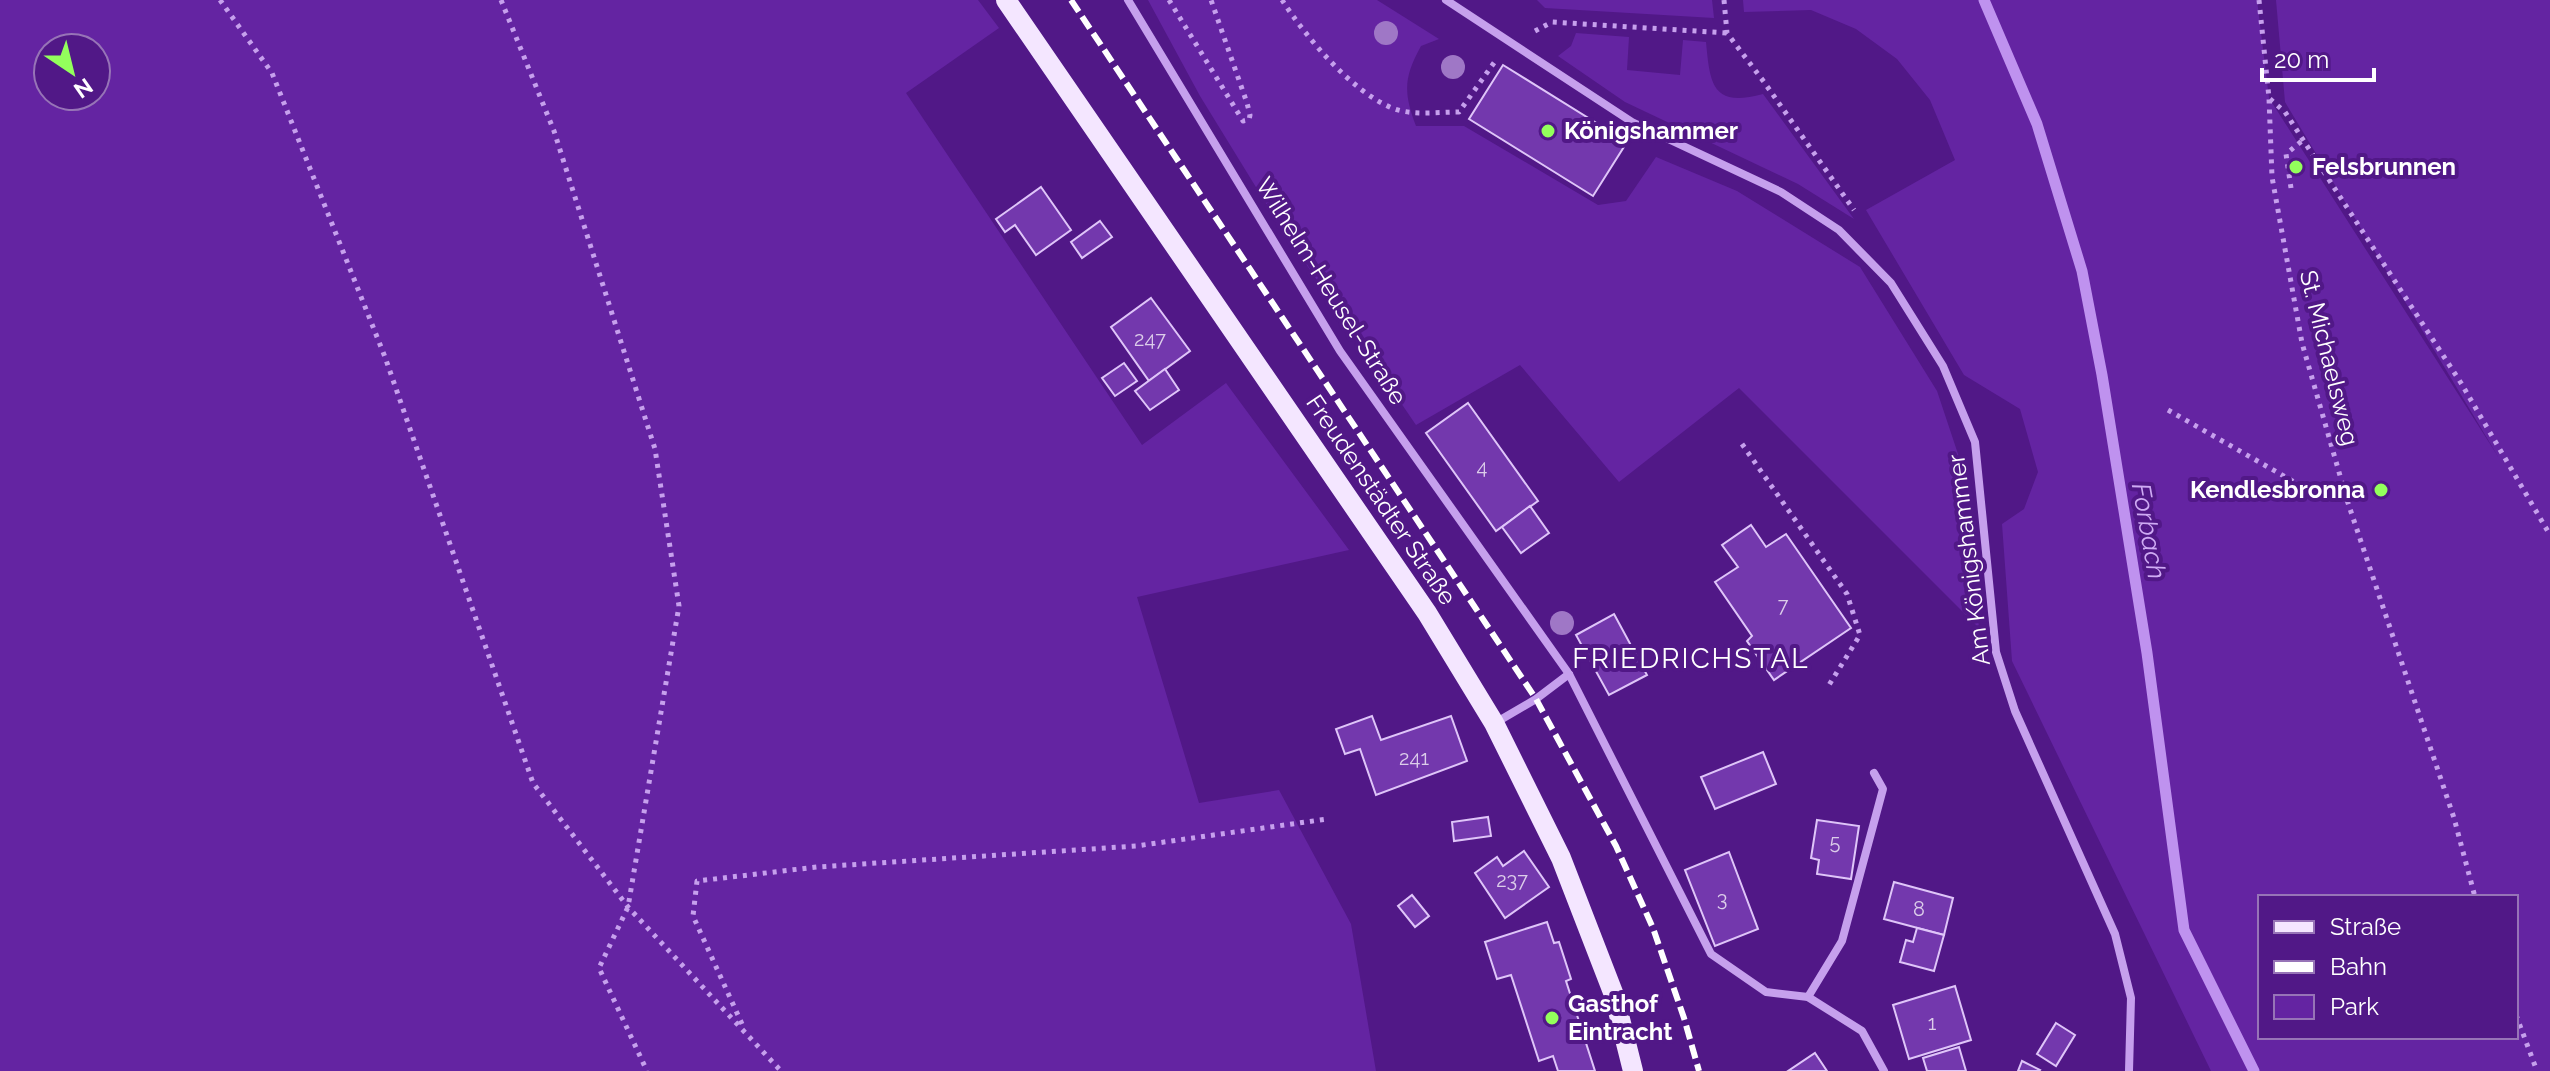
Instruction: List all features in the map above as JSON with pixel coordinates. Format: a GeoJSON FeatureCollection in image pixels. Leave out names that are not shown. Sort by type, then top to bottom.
{"type":"FeatureCollection","features":[{"type":"Feature","properties":{"kind":"main road","name":"Freudenstädter Straße"},"geometry":{"type":"LineString","coordinates":[[1006,0],[1427,613],[1494,723],[1561,858],[1614,995],[1633,1071]]}},
{"type":"Feature","properties":{"kind":"street","name":"Wilhelm-Heusel-Straße"},"geometry":{"type":"LineString","coordinates":[[1128,0],[1340,351],[1569,674]]}},
{"type":"Feature","properties":{"kind":"street","name":"Am Königshammer"},"geometry":{"type":"LineString","coordinates":[[1446,0],[1632,122],[1781,192],[1839,230],[1891,283],[1943,366],[1975,442],[1996,652],[2015,711],[2115,934],[2131,998],[2129,1071]]}},
{"type":"Feature","properties":{"kind":"street"},"geometry":{"type":"LineString","coordinates":[[1494,723],[1536,699],[1569,674],[1711,954],[1766,992],[1808,997],[1862,1031],[1884,1071]]}},
{"type":"Feature","properties":{"kind":"street"},"geometry":{"type":"LineString","coordinates":[[1808,997],[1842,941],[1883,789],[1874,773]]}},
{"type":"Feature","properties":{"kind":"path"},"geometry":{"type":"LineString","coordinates":[[220,0],[272,73],[385,357],[533,783],[628,907],[781,1071]]}},
{"type":"Feature","properties":{"kind":"path"},"geometry":{"type":"LineString","coordinates":[[501,0],[554,131],[655,449],[679,606],[628,907],[599,968],[647,1071]]}},
{"type":"Feature","properties":{"kind":"path"},"geometry":{"type":"LineString","coordinates":[[1169,0],[1243,121],[1249,120],[1247,103],[1211,0]]}},
{"type":"Feature","properties":{"kind":"path"},"geometry":{"type":"LineString","coordinates":[[1724,0],[1727,33],[1857,214]]}},
{"type":"Feature","properties":{"kind":"path","name":"St. Michaelsweg"},"geometry":{"type":"LineString","coordinates":[[2259,0],[2269,98],[2272,177],[2302,343],[2347,500],[2454,818],[2474,895]]}},
{"type":"Feature","properties":{"kind":"path"},"geometry":{"type":"LineString","coordinates":[[2269,98],[2285,112],[2461,383],[2550,535]]}},
{"type":"Feature","properties":{"kind":"path"},"geometry":{"type":"LineString","coordinates":[[2291,188],[2286,154],[2303,140]]}},
{"type":"Feature","properties":{"kind":"path"},"geometry":{"type":"LineString","coordinates":[[2168,410],[2296,483],[2347,500]]}},
{"type":"Feature","properties":{"kind":"path"},"geometry":{"type":"LineString","coordinates":[[1742,444],[1847,594],[1860,635],[1829,685]]}},
{"type":"Feature","properties":{"kind":"path"},"geometry":{"type":"LineString","coordinates":[[744,1029],[693,916],[697,881],[817,867],[1136,846],[1327,819]]}},
{"type":"Feature","properties":{"kind":"path"},"geometry":{"type":"LineString","coordinates":[[2518,1020],[2537,1071]]}},
{"type":"Feature","properties":{"kind":"green space"},"geometry":{"type":"Polygon","coordinates":[[[0,0],[978,0],[999,28],[906,93],[1142,445],[1226,383],[1349,550],[1137,597],[1199,803],[1279,790],[1351,924],[1376,1071],[0,1071],[0,0]]]}},
{"type":"Feature","properties":{"kind":"green space"},"geometry":{"type":"Polygon","coordinates":[[[1148,0],[1377,0],[1439,39],[1421,46],[1411,67],[1407,94],[1416,126],[1464,126],[1598,205],[1626,201],[1656,157],[1737,191],[1860,267],[1937,391],[1962,466],[1979,628],[1739,388],[1619,482],[1520,365],[1416,425],[1278,223],[1200,96],[1148,0]]]}},
{"type":"Feature","properties":{"kind":"green space"},"geometry":{"type":"Polygon","coordinates":[[[1537,0],[1712,0],[1714,18],[1545,8],[1537,0]]]}},
{"type":"Feature","properties":{"kind":"green space"},"geometry":{"type":"Polygon","coordinates":[[[1743,0],[2257,0],[2269,98],[2499,458],[2285,102],[2276,0],[2550,0],[2550,1071],[2211,1071],[2012,661],[2002,524],[2024,509],[2038,472],[2020,409],[1964,375],[1866,210],[1955,160],[1930,100],[1897,59],[1856,29],[1811,10],[1744,12],[1743,0]]]}},
{"type":"Feature","properties":{"kind":"green space"},"geometry":{"type":"Polygon","coordinates":[[[1576,33],[1629,37],[1627,70],[1680,75],[1683,40],[1706,42],[1709,70],[1717,89],[1733,98],[1763,94],[1854,219],[1798,184],[1625,102],[1558,56],[1571,46],[1576,33]]]}},
{"type":"Feature","properties":{"kind":"building","name":"Königshammer"},"geometry":{"type":"Polygon","coordinates":[[[1503,65],[1627,142],[1593,196],[1469,119],[1503,65]]]}},
{"type":"Feature","properties":{"kind":"building"},"geometry":{"type":"Polygon","coordinates":[[[1041,187],[1071,230],[1036,255],[1015,225],[1005,232],[996,219],[1041,187]]]}},
{"type":"Feature","properties":{"kind":"building"},"geometry":{"type":"Polygon","coordinates":[[[1100,221],[1112,237],[1082,258],[1071,242],[1100,221]]]}},
{"type":"Feature","properties":{"kind":"building"},"geometry":{"type":"Polygon","coordinates":[[[1151,298],[1190,351],[1149,381],[1111,327],[1151,298]]]}},
{"type":"Feature","properties":{"kind":"building"},"geometry":{"type":"Polygon","coordinates":[[[1124,363],[1137,381],[1115,396],[1102,378],[1124,363]]]}},
{"type":"Feature","properties":{"kind":"building"},"geometry":{"type":"Polygon","coordinates":[[[1165,369],[1179,390],[1150,410],[1135,391],[1165,369]]]}},
{"type":"Feature","properties":{"kind":"building"},"geometry":{"type":"Polygon","coordinates":[[[1468,403],[1538,501],[1496,531],[1426,433],[1468,403]]]}},
{"type":"Feature","properties":{"kind":"building"},"geometry":{"type":"Polygon","coordinates":[[[1530,506],[1549,533],[1521,553],[1502,527],[1530,506]]]}},
{"type":"Feature","properties":{"kind":"building"},"geometry":{"type":"Polygon","coordinates":[[[1751,525],[1766,547],[1786,534],[1851,628],[1774,680],[1747,641],[1752,636],[1715,582],[1738,567],[1722,545],[1751,525]]]}},
{"type":"Feature","properties":{"kind":"building"},"geometry":{"type":"Polygon","coordinates":[[[1614,614],[1647,675],[1609,695],[1576,635],[1614,614]]]}},
{"type":"Feature","properties":{"kind":"building"},"geometry":{"type":"Polygon","coordinates":[[[1372,716],[1381,740],[1451,716],[1467,761],[1376,795],[1360,749],[1345,754],[1336,729],[1372,716]]]}},
{"type":"Feature","properties":{"kind":"building"},"geometry":{"type":"Polygon","coordinates":[[[1763,752],[1776,784],[1715,809],[1701,777],[1763,752]]]}},
{"type":"Feature","properties":{"kind":"building"},"geometry":{"type":"Polygon","coordinates":[[[1488,817],[1491,836],[1454,841],[1452,822],[1488,817]]]}},
{"type":"Feature","properties":{"kind":"building"},"geometry":{"type":"Polygon","coordinates":[[[1817,820],[1859,826],[1851,879],[1817,874],[1819,860],[1811,858],[1817,820]]]}},
{"type":"Feature","properties":{"kind":"building"},"geometry":{"type":"Polygon","coordinates":[[[1524,851],[1549,887],[1505,918],[1475,873],[1497,857],[1503,866],[1524,851]]]}},
{"type":"Feature","properties":{"kind":"building"},"geometry":{"type":"Polygon","coordinates":[[[1729,852],[1758,929],[1715,946],[1685,870],[1729,852]]]}},
{"type":"Feature","properties":{"kind":"building"},"geometry":{"type":"Polygon","coordinates":[[[1894,882],[1953,898],[1944,935],[1884,919],[1894,882]]]}},
{"type":"Feature","properties":{"kind":"building"},"geometry":{"type":"Polygon","coordinates":[[[1412,895],[1429,916],[1415,927],[1398,906],[1412,895]]]}},
{"type":"Feature","properties":{"kind":"building","name":"Gasthof Eintracht"},"geometry":{"type":"Polygon","coordinates":[[[1547,922],[1554,943],[1559,942],[1571,979],[1566,981],[1595,1071],[1558,1071],[1553,1056],[1539,1061],[1511,975],[1497,979],[1485,942],[1547,922]]]}},
{"type":"Feature","properties":{"kind":"building"},"geometry":{"type":"Polygon","coordinates":[[[1917,928],[1944,935],[1934,971],[1900,962],[1906,940],[1913,942],[1917,928]]]}},
{"type":"Feature","properties":{"kind":"building"},"geometry":{"type":"Polygon","coordinates":[[[1955,986],[1971,1040],[1909,1059],[1893,1005],[1955,986]]]}},
{"type":"Feature","properties":{"kind":"building"},"geometry":{"type":"Polygon","coordinates":[[[2056,1023],[2075,1035],[2056,1066],[2037,1054],[2056,1023]]]}},
{"type":"Feature","properties":{"kind":"building"},"geometry":{"type":"Polygon","coordinates":[[[1959,1047],[1966,1071],[1927,1071],[1923,1058],[1959,1047]]]}},
{"type":"Feature","properties":{"kind":"building"},"geometry":{"type":"Polygon","coordinates":[[[1815,1053],[1827,1071],[1788,1071],[1815,1053]]]}},
{"type":"Feature","properties":{"kind":"building"},"geometry":{"type":"Polygon","coordinates":[[[2022,1061],[2040,1070],[2018,1071],[2022,1061]]]}},
{"type":"Feature","properties":{"kind":"waterway","name":"Forbach"},"geometry":{"type":"LineString","coordinates":[[1984,0],[2037,124],[2082,271],[2147,653],[2184,930],[2254,1071]]}},
{"type":"Feature","properties":{"kind":"railway"},"geometry":{"type":"LineString","coordinates":[[1071,0],[1536,699],[1616,846],[1653,928],[1699,1071]]}},
{"type":"Feature","properties":{"kind":"place","name":"Königshammer"},"geometry":{"type":"Point","coordinates":[1548,131]}},
{"type":"Feature","properties":{"kind":"place","name":"Felsbrunnen"},"geometry":{"type":"Point","coordinates":[2296,167]}},
{"type":"Feature","properties":{"kind":"place","name":"Kendlesbronna"},"geometry":{"type":"Point","coordinates":[2381,490]}},
{"type":"Feature","properties":{"kind":"place","name":"Gasthof Eintracht"},"geometry":{"type":"Point","coordinates":[1552,1018]}},
{"type":"Feature","properties":{"kind":"district","name":"FRIEDRICHSTAL"},"geometry":{"type":"Point","coordinates":[1691,658]}}]}
